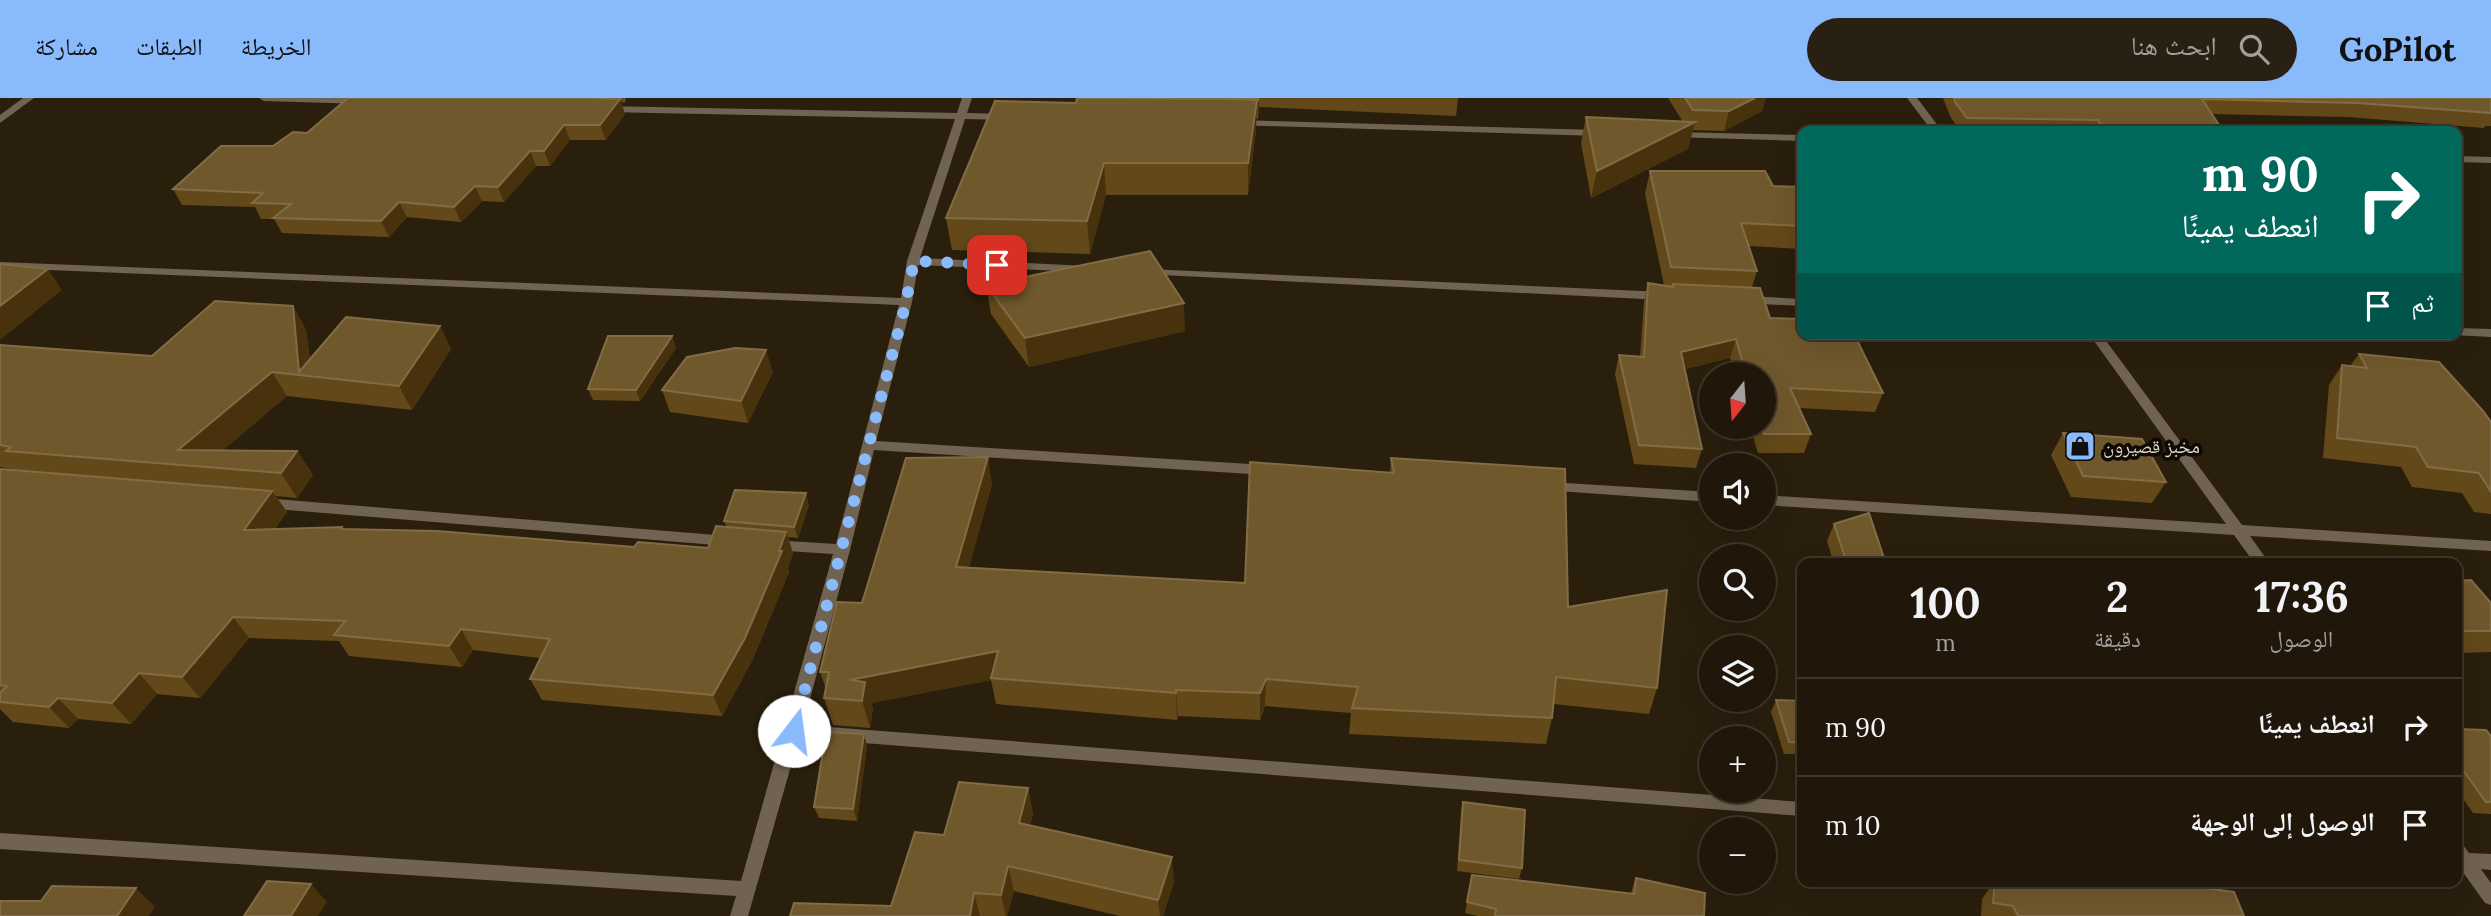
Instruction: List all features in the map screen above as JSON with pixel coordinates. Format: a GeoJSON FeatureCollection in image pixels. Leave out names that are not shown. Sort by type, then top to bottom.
{"type":"FeatureCollection","features":[{"type":"Feature","properties":{"kind":"street"},"geometry":{"type":"LineString","coordinates":[[0,120],[29,98]]}},
{"type":"Feature","properties":{"kind":"street"},"geometry":{"type":"LineString","coordinates":[[264,98],[375,102]]}},
{"type":"Feature","properties":{"kind":"street"},"geometry":{"type":"LineString","coordinates":[[739,916],[794,731],[906,302],[914,261],[967,98]]}},
{"type":"Feature","properties":{"kind":"street"},"geometry":{"type":"LineString","coordinates":[[1912,98],[1933,126]]}},
{"type":"Feature","properties":{"kind":"street"},"geometry":{"type":"LineString","coordinates":[[597,109],[1017,117]]}},
{"type":"Feature","properties":{"kind":"street"},"geometry":{"type":"LineString","coordinates":[[1223,123],[1609,133]]}},
{"type":"Feature","properties":{"kind":"street"},"geometry":{"type":"LineString","coordinates":[[1665,134],[1797,138]]}},
{"type":"Feature","properties":{"kind":"street"},"geometry":{"type":"LineString","coordinates":[[2462,159],[2491,160]]}},
{"type":"Feature","properties":{"kind":"street"},"geometry":{"type":"LineString","coordinates":[[914,261],[1094,269]]}},
{"type":"Feature","properties":{"kind":"street"},"geometry":{"type":"LineString","coordinates":[[0,265],[906,302]]}},
{"type":"Feature","properties":{"kind":"street"},"geometry":{"type":"LineString","coordinates":[[1136,271],[1678,297]]}},
{"type":"Feature","properties":{"kind":"street"},"geometry":{"type":"LineString","coordinates":[[1733,300],[1797,303]]}},
{"type":"Feature","properties":{"kind":"street"},"geometry":{"type":"LineString","coordinates":[[2462,332],[2491,333]]}},
{"type":"Feature","properties":{"kind":"street"},"geometry":{"type":"LineString","coordinates":[[2099,340],[2259,558]]}},
{"type":"Feature","properties":{"kind":"street"},"geometry":{"type":"LineString","coordinates":[[869,445],[1278,471]]}},
{"type":"Feature","properties":{"kind":"street"},"geometry":{"type":"LineString","coordinates":[[1533,486],[1699,496]]}},
{"type":"Feature","properties":{"kind":"street"},"geometry":{"type":"LineString","coordinates":[[1776,501],[2491,546]]}},
{"type":"Feature","properties":{"kind":"street"},"geometry":{"type":"LineString","coordinates":[[249,502],[842,550]]}},
{"type":"Feature","properties":{"kind":"street"},"geometry":{"type":"LineString","coordinates":[[794,731],[1797,809]]}},
{"type":"Feature","properties":{"kind":"street"},"geometry":{"type":"LineString","coordinates":[[0,841],[748,889]]}},
{"type":"Feature","properties":{"kind":"street"},"geometry":{"type":"LineString","coordinates":[[2462,857],[2491,862]]}},
{"type":"Feature","properties":{"kind":"street"},"geometry":{"type":"LineString","coordinates":[[2462,861],[2491,897]]}},
{"type":"Feature","properties":{"kind":"building"},"geometry":{"type":"Polygon","coordinates":[[[348,98],[620,99],[600,125],[564,125],[544,151],[530,151],[498,187],[475,186],[454,207],[399,202],[381,221],[273,218],[291,204],[252,203],[263,193],[173,189],[221,146],[273,146],[293,132],[307,133],[348,98]]]}},
{"type":"Feature","properties":{"kind":"building"},"geometry":{"type":"Polygon","coordinates":[[[1077,98],[1257,99],[1248,163],[1104,163],[1087,221],[946,218],[995,101],[1076,103],[1077,98]]]}},
{"type":"Feature","properties":{"kind":"building"},"geometry":{"type":"Polygon","coordinates":[[[1209,98],[1258,98],[1258,100],[1209,98]]]}},
{"type":"Feature","properties":{"kind":"building"},"geometry":{"type":"Polygon","coordinates":[[[1685,98],[1755,98],[1729,111],[1693,110],[1685,98]]]}},
{"type":"Feature","properties":{"kind":"building"},"geometry":{"type":"Polygon","coordinates":[[[1954,98],[2491,98],[2491,113],[2357,103],[2202,99],[2220,126],[2102,126],[2098,120],[1967,118],[1954,98]]]}},
{"type":"Feature","properties":{"kind":"building"},"geometry":{"type":"Polygon","coordinates":[[[1586,117],[1695,122],[1597,171],[1586,117]]]}},
{"type":"Feature","properties":{"kind":"building"},"geometry":{"type":"Polygon","coordinates":[[[1650,171],[1765,171],[1773,186],[1797,187],[1797,226],[1741,223],[1757,271],[1671,267],[1650,171]]]}},
{"type":"Feature","properties":{"kind":"building"},"geometry":{"type":"Polygon","coordinates":[[[1150,251],[1184,303],[1025,338],[986,285],[1150,251]]]}},
{"type":"Feature","properties":{"kind":"building"},"geometry":{"type":"Polygon","coordinates":[[[0,264],[48,269],[0,306],[0,264]]]}},
{"type":"Feature","properties":{"kind":"building"},"geometry":{"type":"Polygon","coordinates":[[[1648,283],[1673,287],[1673,284],[1760,288],[1770,318],[1797,319],[1797,340],[1857,340],[1883,393],[1790,388],[1811,434],[1776,434],[1776,362],[1743,362],[1736,339],[1681,352],[1702,449],[1639,445],[1619,355],[1644,357],[1648,283]]]}},
{"type":"Feature","properties":{"kind":"building"},"geometry":{"type":"Polygon","coordinates":[[[215,301],[293,306],[299,372],[346,317],[440,326],[399,386],[272,372],[178,450],[297,451],[281,473],[6,451],[11,447],[0,445],[0,345],[152,356],[215,301]]]}},
{"type":"Feature","properties":{"kind":"building"},"geometry":{"type":"Polygon","coordinates":[[[608,336],[672,336],[636,390],[588,389],[608,336]]]}},
{"type":"Feature","properties":{"kind":"building"},"geometry":{"type":"Polygon","coordinates":[[[735,348],[766,350],[741,401],[662,390],[687,357],[735,348]]]}},
{"type":"Feature","properties":{"kind":"building"},"geometry":{"type":"Polygon","coordinates":[[[2359,354],[2439,362],[2491,422],[2491,492],[2479,473],[2428,467],[2416,447],[2337,438],[2342,365],[2367,368],[2359,354]]]}},
{"type":"Feature","properties":{"kind":"building"},"geometry":{"type":"Polygon","coordinates":[[[2063,433],[2142,439],[2166,482],[2083,476],[2063,433]]]}},
{"type":"Feature","properties":{"kind":"building"},"geometry":{"type":"Polygon","coordinates":[[[988,457],[956,567],[1245,583],[1250,462],[1394,473],[1391,458],[1565,469],[1568,607],[1667,590],[1657,688],[1556,677],[1552,718],[1352,708],[1358,687],[1266,679],[1260,693],[1176,690],[1176,693],[991,678],[998,651],[850,680],[865,682],[862,701],[824,698],[829,672],[820,672],[837,602],[862,603],[906,458],[988,457]]]}},
{"type":"Feature","properties":{"kind":"building"},"geometry":{"type":"Polygon","coordinates":[[[0,469],[272,491],[244,530],[342,527],[341,529],[437,531],[634,547],[638,542],[708,548],[716,526],[786,532],[779,551],[782,551],[745,638],[713,695],[530,679],[550,639],[461,629],[449,646],[334,635],[345,621],[233,617],[182,677],[139,673],[112,703],[58,698],[49,707],[0,702],[0,693],[7,686],[0,685],[0,469]]]}},
{"type":"Feature","properties":{"kind":"building"},"geometry":{"type":"Polygon","coordinates":[[[735,490],[806,493],[794,527],[724,521],[735,490]]]}},
{"type":"Feature","properties":{"kind":"building"},"geometry":{"type":"Polygon","coordinates":[[[1869,513],[1884,558],[1845,558],[1834,524],[1869,513]]]}},
{"type":"Feature","properties":{"kind":"building"},"geometry":{"type":"Polygon","coordinates":[[[2471,580],[2491,603],[2491,631],[2462,631],[2462,581],[2471,580]]]}},
{"type":"Feature","properties":{"kind":"building"},"geometry":{"type":"Polygon","coordinates":[[[1776,700],[1797,701],[1797,743],[1789,742],[1776,700]]]}},
{"type":"Feature","properties":{"kind":"building"},"geometry":{"type":"Polygon","coordinates":[[[2462,729],[2486,730],[2491,736],[2491,802],[2486,802],[2462,769],[2462,729]]]}},
{"type":"Feature","properties":{"kind":"building"},"geometry":{"type":"Polygon","coordinates":[[[826,732],[864,734],[853,809],[814,807],[826,732]]]}},
{"type":"Feature","properties":{"kind":"building"},"geometry":{"type":"Polygon","coordinates":[[[959,782],[1028,788],[1019,823],[1172,857],[1158,900],[1008,866],[1001,895],[974,893],[970,916],[790,916],[794,903],[891,906],[915,832],[944,835],[959,782]]]}},
{"type":"Feature","properties":{"kind":"building"},"geometry":{"type":"Polygon","coordinates":[[[1463,802],[1525,810],[1522,868],[1459,860],[1463,802]]]}},
{"type":"Feature","properties":{"kind":"building"},"geometry":{"type":"Polygon","coordinates":[[[1472,875],[1634,894],[1636,878],[1705,894],[1704,916],[1495,916],[1496,909],[1467,902],[1472,875]]]}},
{"type":"Feature","properties":{"kind":"building"},"geometry":{"type":"Polygon","coordinates":[[[267,881],[311,884],[291,916],[244,916],[267,881]]]}},
{"type":"Feature","properties":{"kind":"building"},"geometry":{"type":"Polygon","coordinates":[[[52,886],[136,888],[117,916],[0,916],[0,901],[41,901],[52,886]]]}},
{"type":"Feature","properties":{"kind":"building"},"geometry":{"type":"Polygon","coordinates":[[[1995,887],[2198,887],[2234,892],[2244,916],[2018,916],[2013,906],[1993,903],[1995,887]]]}},
{"type":"Feature","properties":{"kind":"place","name":"مخبز قصيرون"},"geometry":{"type":"Point","coordinates":[2080,446]}},
{"type":"Feature","properties":{"kind":"route"},"geometry":{"type":"LineString","coordinates":[[794,731],[906,302],[914,261],[997,265]]}}]}
